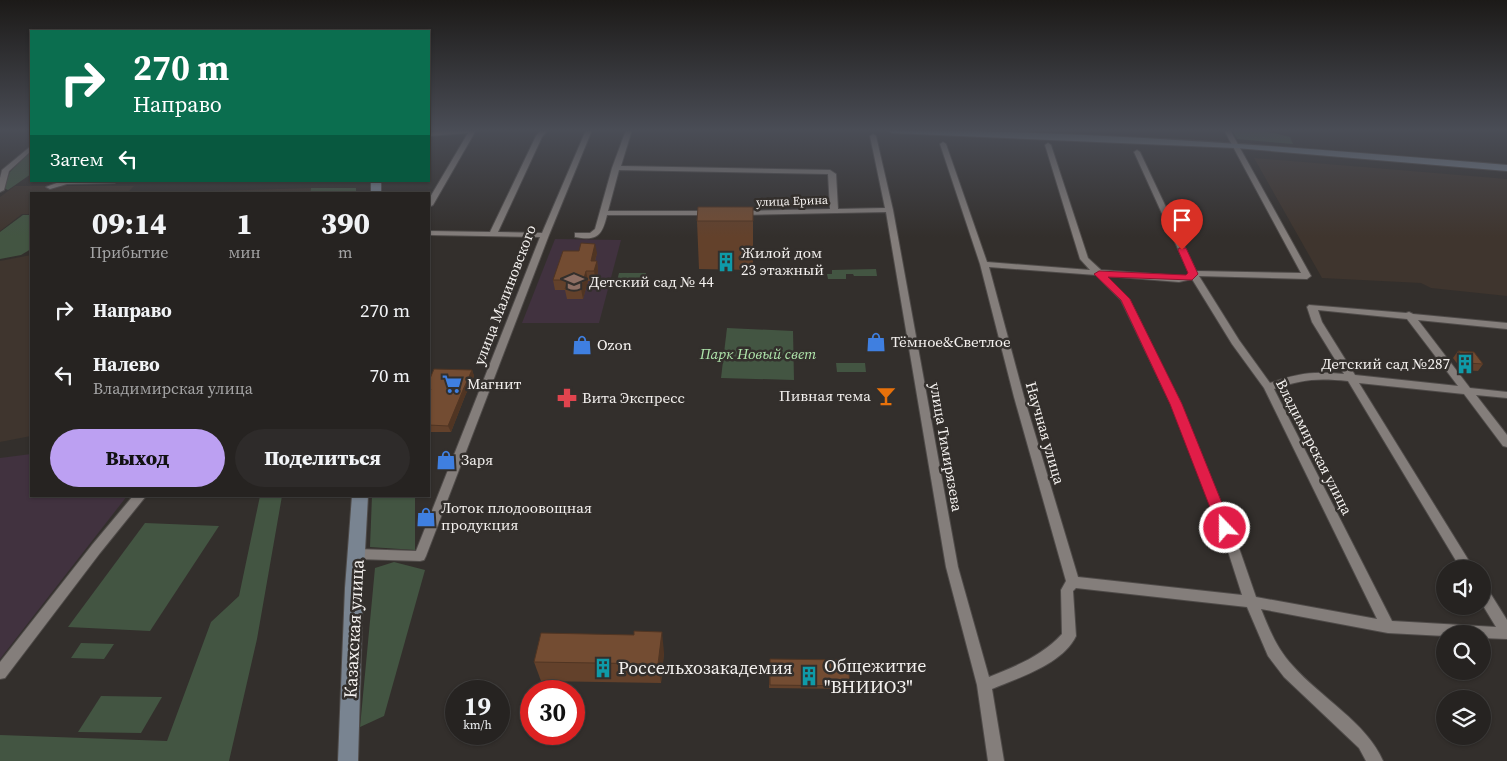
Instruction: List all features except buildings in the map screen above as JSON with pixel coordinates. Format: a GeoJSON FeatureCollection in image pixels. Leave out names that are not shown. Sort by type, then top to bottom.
{"type":"FeatureCollection","features":[{"type":"Feature","properties":{"kind":"street"},"geometry":{"type":"LineString","coordinates":[[0,190],[6,170],[11,166]]}},
{"type":"Feature","properties":{"kind":"street"},"geometry":{"type":"LineString","coordinates":[[430,202],[453,166]]}},
{"type":"Feature","properties":{"kind":"street"},"geometry":{"type":"LineString","coordinates":[[493,234],[525,166]]}},
{"type":"Feature","properties":{"kind":"street","name":"улица Малиновского"},"geometry":{"type":"LineString","coordinates":[[357,554],[420,556],[573,166]]}},
{"type":"Feature","properties":{"kind":"street","name":"улица Тимирязева"},"geometry":{"type":"LineString","coordinates":[[880,166],[890,210],[952,567],[984,685],[996,761]]}},
{"type":"Feature","properties":{"kind":"street","name":"Научная улица"},"geometry":{"type":"LineString","coordinates":[[950,166],[984,264],[1019,397],[1073,582],[1067,590],[1069,636],[1059,648],[1038,663],[984,685]]}},
{"type":"Feature","properties":{"kind":"street"},"geometry":{"type":"LineString","coordinates":[[1054,166],[1084,259],[1125,299],[1176,404],[1232,545],[1251,602],[1273,652],[1289,672],[1364,743],[1375,761]]}},
{"type":"Feature","properties":{"kind":"street","name":"Владимирская улица"},"geometry":{"type":"LineString","coordinates":[[1143,166],[1193,274],[1235,342],[1268,387],[1388,627]]}},
{"type":"Feature","properties":{"kind":"street"},"geometry":{"type":"LineString","coordinates":[[984,264],[1179,279],[1189,278],[1193,274],[1307,276],[1247,166]]}},
{"type":"Feature","properties":{"kind":"street"},"geometry":{"type":"LineString","coordinates":[[1489,166],[1507,167]]}},
{"type":"Feature","properties":{"kind":"street"},"geometry":{"type":"LineString","coordinates":[[578,235],[592,236],[597,233],[616,168],[830,172],[832,174],[834,211]]}},
{"type":"Feature","properties":{"kind":"street"},"geometry":{"type":"LineString","coordinates":[[50,187],[67,182]]}},
{"type":"Feature","properties":{"kind":"street","name":"улица Ерина"},"geometry":{"type":"LineString","coordinates":[[734,213],[890,210]]}},
{"type":"Feature","properties":{"kind":"street"},"geometry":{"type":"LineString","coordinates":[[604,214],[716,213]]}},
{"type":"Feature","properties":{"kind":"street"},"geometry":{"type":"LineString","coordinates":[[430,232],[545,235]]}},
{"type":"Feature","properties":{"kind":"street"},"geometry":{"type":"LineString","coordinates":[[1463,560],[1317,322],[1312,307],[1507,326]]}},
{"type":"Feature","properties":{"kind":"street"},"geometry":{"type":"LineString","coordinates":[[1409,315],[1507,443]]}},
{"type":"Feature","properties":{"kind":"street"},"geometry":{"type":"LineString","coordinates":[[1268,387],[1296,378],[1320,375],[1507,395]]}},
{"type":"Feature","properties":{"kind":"street"},"geometry":{"type":"LineString","coordinates":[[0,674],[96,549],[139,497]]}},
{"type":"Feature","properties":{"kind":"street","name":"Казахская улица"},"geometry":{"type":"LineString","coordinates":[[348,761],[354,588],[360,497]]}},
{"type":"Feature","properties":{"kind":"street"},"geometry":{"type":"LineString","coordinates":[[1073,582],[1251,602],[1388,627],[1507,633]]}},
{"type":"Feature","properties":{"kind":"street"},"geometry":{"type":"LineString","coordinates":[[1491,607],[1507,633]]}},
{"type":"Feature","properties":{"kind":"shaded area"},"geometry":{"type":"Polygon","coordinates":[[[1258,166],[1345,166],[1507,179],[1507,296],[1431,288],[1421,283],[1322,278],[1258,166]]]}},
{"type":"Feature","properties":{"kind":"shaded area"},"geometry":{"type":"Polygon","coordinates":[[[15,186],[134,186],[128,192],[30,192],[30,214],[22,214],[0,231],[0,197],[15,186]]]}},
{"type":"Feature","properties":{"kind":"shaded area"},"geometry":{"type":"Polygon","coordinates":[[[311,188],[310,192],[210,191],[311,188]]]}},
{"type":"Feature","properties":{"kind":"shaded area","name":"Детский сад № 44"},"geometry":{"type":"Polygon","coordinates":[[[555,239],[621,240],[599,323],[522,323],[555,239]]]}},
{"type":"Feature","properties":{"kind":"shaded area"},"geometry":{"type":"Polygon","coordinates":[[[30,255],[30,436],[0,442],[0,261],[30,255]]]}},
{"type":"Feature","properties":{"kind":"shaded area"},"geometry":{"type":"Polygon","coordinates":[[[30,454],[30,497],[126,497],[0,659],[0,458],[30,454]]]}},
{"type":"Feature","properties":{"kind":"green space"},"geometry":{"type":"Polygon","coordinates":[[[16,166],[30,166],[30,175],[8,190],[4,188],[10,172],[16,166]]]}},
{"type":"Feature","properties":{"kind":"green space"},"geometry":{"type":"Polygon","coordinates":[[[311,188],[356,188],[356,192],[310,192],[311,188]]]}},
{"type":"Feature","properties":{"kind":"green space"},"geometry":{"type":"Polygon","coordinates":[[[23,215],[30,215],[30,250],[21,255],[0,259],[0,232],[23,215]]]}},
{"type":"Feature","properties":{"kind":"green space"},"geometry":{"type":"Polygon","coordinates":[[[876,269],[877,276],[846,274],[846,279],[828,279],[827,274],[832,274],[832,270],[876,269]]]}},
{"type":"Feature","properties":{"kind":"green space"},"geometry":{"type":"Polygon","coordinates":[[[619,273],[646,273],[644,286],[616,285],[619,273]]]}},
{"type":"Feature","properties":{"kind":"green space","name":"Парк Новый свет"},"geometry":{"type":"Polygon","coordinates":[[[727,328],[793,331],[794,380],[721,378],[727,328]]]}},
{"type":"Feature","properties":{"kind":"green space"},"geometry":{"type":"Polygon","coordinates":[[[836,363],[865,363],[866,372],[837,372],[836,363]]]}},
{"type":"Feature","properties":{"kind":"green space"},"geometry":{"type":"Polygon","coordinates":[[[260,497],[282,497],[257,639],[229,761],[0,761],[0,735],[167,741],[211,622],[239,596],[260,497]]]}},
{"type":"Feature","properties":{"kind":"green space"},"geometry":{"type":"Polygon","coordinates":[[[372,497],[415,497],[415,550],[370,547],[372,497]]]}},
{"type":"Feature","properties":{"kind":"green space"},"geometry":{"type":"Polygon","coordinates":[[[145,523],[219,526],[150,631],[68,627],[145,523]]]}},
{"type":"Feature","properties":{"kind":"green space"},"geometry":{"type":"Polygon","coordinates":[[[394,562],[425,570],[384,716],[360,727],[375,568],[394,562]]]}},
{"type":"Feature","properties":{"kind":"green space"},"geometry":{"type":"Polygon","coordinates":[[[81,643],[114,644],[104,659],[71,658],[81,643]]]}},
{"type":"Feature","properties":{"kind":"green space"},"geometry":{"type":"Polygon","coordinates":[[[101,696],[162,697],[141,733],[78,732],[101,696]]]}},
{"type":"Feature","properties":{"kind":"place","name":"Жилой дом 23 этажный"},"geometry":{"type":"Point","coordinates":[726,262]}},
{"type":"Feature","properties":{"kind":"place","name":"Детский сад № 44"},"geometry":{"type":"Point","coordinates":[574,282]}},
{"type":"Feature","properties":{"kind":"place","name":"Тёмное&Светлое"},"geometry":{"type":"Point","coordinates":[876,342]}},
{"type":"Feature","properties":{"kind":"place","name":"Ozon"},"geometry":{"type":"Point","coordinates":[582,345]}},
{"type":"Feature","properties":{"kind":"place","name":"Детский сад №287"},"geometry":{"type":"Point","coordinates":[1465,364]}},
{"type":"Feature","properties":{"kind":"place","name":"Магнит"},"geometry":{"type":"Point","coordinates":[452,384]}},
{"type":"Feature","properties":{"kind":"place","name":"Пивная тема"},"geometry":{"type":"Point","coordinates":[886,396]}},
{"type":"Feature","properties":{"kind":"place","name":"Вита Экспресс"},"geometry":{"type":"Point","coordinates":[567,398]}},
{"type":"Feature","properties":{"kind":"place","name":"Заря"},"geometry":{"type":"Point","coordinates":[446,460]}},
{"type":"Feature","properties":{"kind":"place","name":"Лоток плодоовощная продукция"},"geometry":{"type":"Point","coordinates":[426,517]}},
{"type":"Feature","properties":{"kind":"place","name":"Россельхозакадемия"},"geometry":{"type":"Point","coordinates":[603,668]}},
{"type":"Feature","properties":{"kind":"place","name":"Общежитие \"ВНИИОЗ\""},"geometry":{"type":"Point","coordinates":[809,676]}},
{"type":"Feature","properties":{"kind":"route"},"geometry":{"type":"LineString","coordinates":[[1182,250],[1193,274],[1189,278],[1099,274],[1125,299],[1176,404],[1225,528]]}}]}
